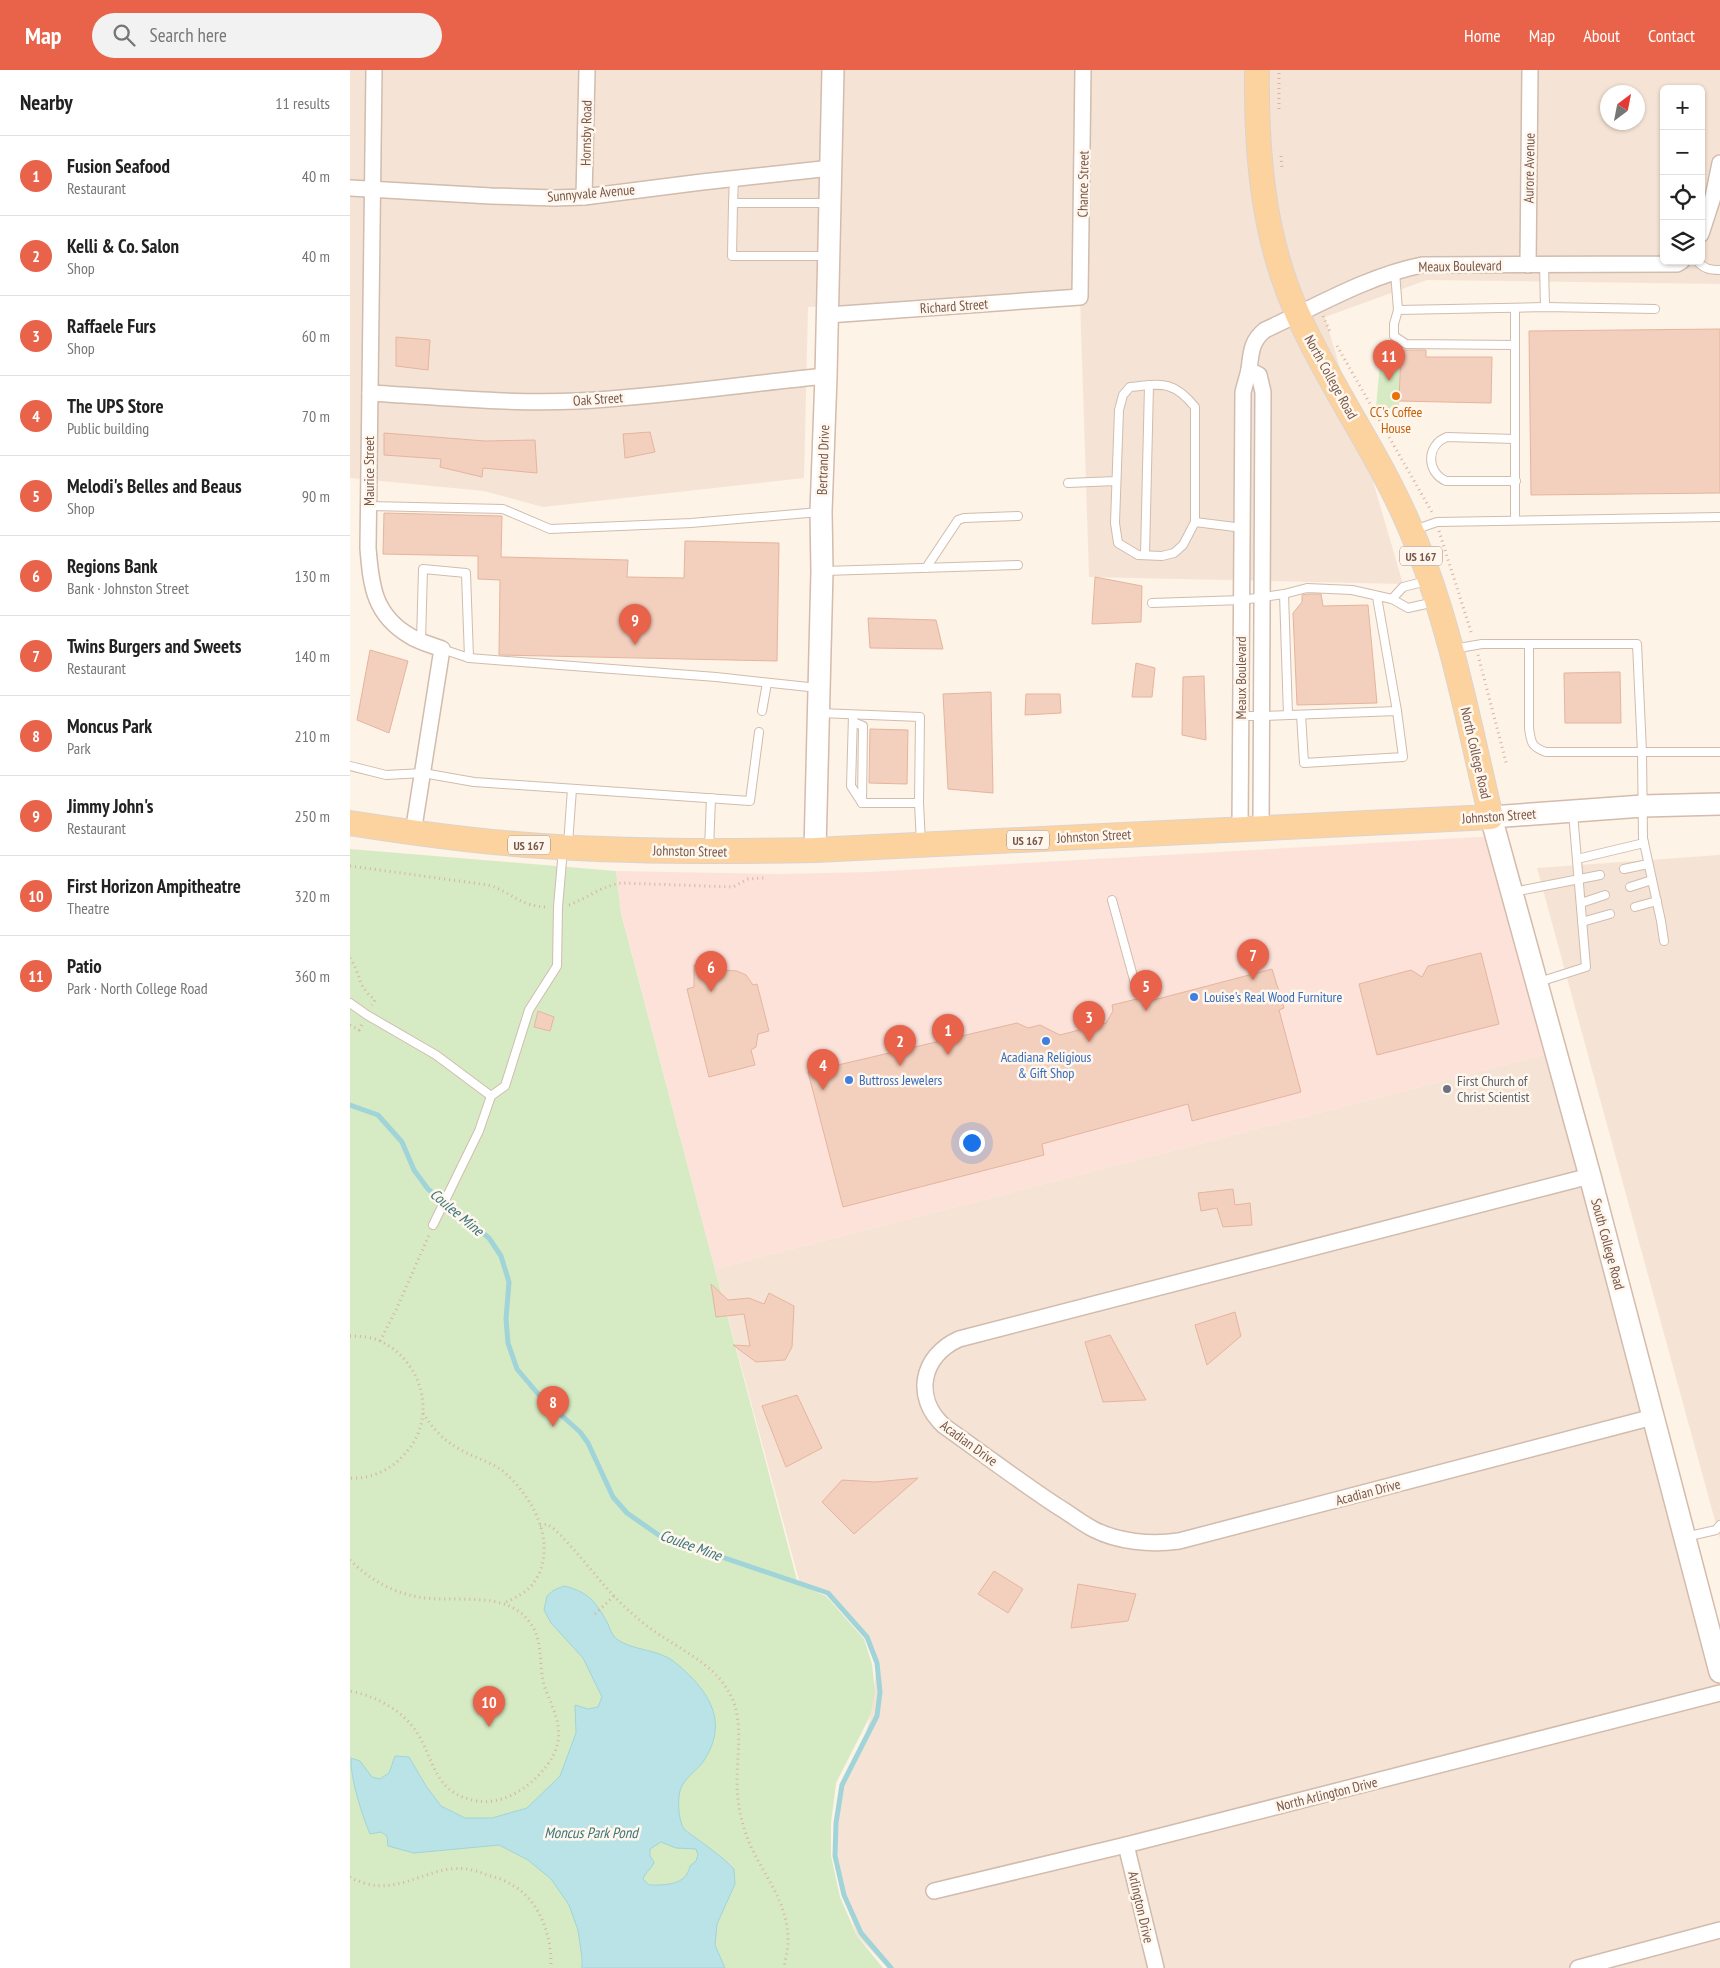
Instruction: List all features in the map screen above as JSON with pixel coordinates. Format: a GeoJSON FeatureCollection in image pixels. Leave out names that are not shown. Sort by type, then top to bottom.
{"type":"FeatureCollection","features":[{"type":"Feature","properties":{"kind":"main road","name":"Bertrand Drive"},"geometry":{"type":"LineString","coordinates":[[815,850],[822,571],[821,512],[828,315],[833,70]]}},
{"type":"Feature","properties":{"kind":"main road","name":"North College Road"},"geometry":{"type":"LineString","coordinates":[[1257,70],[1257,128],[1260,172],[1273,242],[1308,310],[1326,370],[1393,489],[1412,531],[1434,591],[1451,650],[1491,817]]}},
{"type":"Feature","properties":{"kind":"main road","name":"Johnston Street"},"geometry":{"type":"LineString","coordinates":[[350,823],[413,833],[566,848],[709,852],[921,845],[1491,817],[1642,806],[1720,804]]}},
{"type":"Feature","properties":{"kind":"main road","name":"South College Road"},"geometry":{"type":"LineString","coordinates":[[1491,817],[1590,1176],[1720,1671]]}},
{"type":"Feature","properties":{"kind":"street","name":"Maurice Street"},"geometry":{"type":"LineString","coordinates":[[374,70],[371,189],[370,577],[375,597],[385,615],[410,637],[442,649]]}},
{"type":"Feature","properties":{"kind":"street","name":"Hornsby Road"},"geometry":{"type":"LineString","coordinates":[[584,197],[587,70]]}},
{"type":"Feature","properties":{"kind":"street","name":"Chance Street"},"geometry":{"type":"LineString","coordinates":[[1080,297],[1083,70]]}},
{"type":"Feature","properties":{"kind":"street","name":"Aurore Avenue"},"geometry":{"type":"LineString","coordinates":[[1528,265],[1530,70]]}},
{"type":"Feature","properties":{"kind":"street"},"geometry":{"type":"LineString","coordinates":[[1705,222],[1713,197],[1720,163]]}},
{"type":"Feature","properties":{"kind":"street","name":"Sunnyvale Avenue"},"geometry":{"type":"LineString","coordinates":[[350,188],[491,196],[584,197],[831,168]]}},
{"type":"Feature","properties":{"kind":"street","name":"Meaux Boulevard"},"geometry":{"type":"LineString","coordinates":[[1251,829],[1241,716],[1243,392],[1251,353],[1257,336],[1265,330],[1308,310],[1395,272],[1422,265],[1660,264]]}},
{"type":"Feature","properties":{"kind":"street","name":"Richard Street"},"geometry":{"type":"LineString","coordinates":[[828,315],[1080,297]]}},
{"type":"Feature","properties":{"kind":"street","name":"Meaux Boulevard"},"geometry":{"type":"LineString","coordinates":[[1249,370],[1259,375],[1263,392],[1262,716],[1251,829]]}},
{"type":"Feature","properties":{"kind":"street","name":"Oak Street"},"geometry":{"type":"LineString","coordinates":[[370,393],[522,402],[577,401],[826,376]]}},
{"type":"Feature","properties":{"kind":"street"},"geometry":{"type":"LineString","coordinates":[[1242,528],[1263,527]]}},
{"type":"Feature","properties":{"kind":"street"},"geometry":{"type":"LineString","coordinates":[[413,833],[442,649]]}},
{"type":"Feature","properties":{"kind":"street","name":"Acadian Drive"},"geometry":{"type":"LineString","coordinates":[[1590,1176],[959,1339],[947,1344],[936,1355],[928,1370],[925,1386],[926,1399],[937,1419],[944,1426],[1045,1498],[1093,1529],[1146,1543],[1160,1544],[1179,1541],[1653,1417]]}},
{"type":"Feature","properties":{"kind":"street","name":"North Arlington Drive"},"geometry":{"type":"LineString","coordinates":[[934,1892],[1126,1845],[1720,1693]]}},
{"type":"Feature","properties":{"kind":"street","name":"Arlington Drive"},"geometry":{"type":"LineString","coordinates":[[1126,1845],[1156,1968]]}},
{"type":"Feature","properties":{"kind":"street"},"geometry":{"type":"LineString","coordinates":[[1578,1968],[1720,1930]]}},
{"type":"Feature","properties":{"kind":"lane"},"geometry":{"type":"LineString","coordinates":[[734,178],[732,256],[829,256]]}},
{"type":"Feature","properties":{"kind":"lane"},"geometry":{"type":"LineString","coordinates":[[733,203],[830,203]]}},
{"type":"Feature","properties":{"kind":"lane"},"geometry":{"type":"LineString","coordinates":[[1544,265],[1545,307]]}},
{"type":"Feature","properties":{"kind":"lane"},"geometry":{"type":"LineString","coordinates":[[1701,265],[1711,270],[1720,270]]}},
{"type":"Feature","properties":{"kind":"lane"},"geometry":{"type":"LineString","coordinates":[[1395,272],[1398,310],[1394,324],[1394,336],[1406,344],[1516,345]]}},
{"type":"Feature","properties":{"kind":"lane"},"geometry":{"type":"LineString","coordinates":[[1398,310],[1545,307],[1655,309]]}},
{"type":"Feature","properties":{"kind":"lane"},"geometry":{"type":"LineString","coordinates":[[1515,308],[1515,520]]}},
{"type":"Feature","properties":{"kind":"lane"},"geometry":{"type":"LineString","coordinates":[[1164,384],[1184,394],[1195,407],[1195,522],[1183,545],[1174,553],[1162,556],[1138,555],[1118,543],[1115,523],[1119,410],[1123,395],[1130,387],[1149,385],[1164,384]]}},
{"type":"Feature","properties":{"kind":"lane"},"geometry":{"type":"LineString","coordinates":[[1145,555],[1149,385]]}},
{"type":"Feature","properties":{"kind":"lane"},"geometry":{"type":"LineString","coordinates":[[1515,439],[1447,437],[1439,440],[1433,447],[1432,468],[1437,476],[1446,481],[1516,481]]}},
{"type":"Feature","properties":{"kind":"lane"},"geometry":{"type":"LineString","coordinates":[[1068,483],[1116,481]]}},
{"type":"Feature","properties":{"kind":"lane"},"geometry":{"type":"LineString","coordinates":[[369,506],[503,509],[550,529],[691,523],[821,512]]}},
{"type":"Feature","properties":{"kind":"lane"},"geometry":{"type":"LineString","coordinates":[[926,568],[958,520],[964,518],[1018,516]]}},
{"type":"Feature","properties":{"kind":"lane"},"geometry":{"type":"LineString","coordinates":[[1412,531],[1436,522],[1720,517]]}},
{"type":"Feature","properties":{"kind":"lane"},"geometry":{"type":"LineString","coordinates":[[1195,522],[1242,528]]}},
{"type":"Feature","properties":{"kind":"lane"},"geometry":{"type":"LineString","coordinates":[[822,571],[1018,565]]}},
{"type":"Feature","properties":{"kind":"lane"},"geometry":{"type":"LineString","coordinates":[[421,641],[423,569],[466,573],[469,658]]}},
{"type":"Feature","properties":{"kind":"lane"},"geometry":{"type":"LineString","coordinates":[[1392,599],[1404,587],[1434,591]]}},
{"type":"Feature","properties":{"kind":"lane"},"geometry":{"type":"LineString","coordinates":[[1152,603],[1242,600],[1284,594],[1307,588],[1352,590],[1392,599],[1408,608],[1434,591]]}},
{"type":"Feature","properties":{"kind":"lane"},"geometry":{"type":"LineString","coordinates":[[1284,594],[1288,715]]}},
{"type":"Feature","properties":{"kind":"lane"},"geometry":{"type":"LineString","coordinates":[[1301,715],[1304,764],[1403,757],[1377,597]]}},
{"type":"Feature","properties":{"kind":"lane"},"geometry":{"type":"LineString","coordinates":[[1529,644],[1529,728],[1531,741],[1536,748],[1546,752],[1720,752]]}},
{"type":"Feature","properties":{"kind":"lane"},"geometry":{"type":"LineString","coordinates":[[1451,650],[1475,646],[1529,644],[1637,644],[1644,843],[1664,941]]}},
{"type":"Feature","properties":{"kind":"lane"},"geometry":{"type":"LineString","coordinates":[[442,649],[469,658],[716,677],[819,688]]}},
{"type":"Feature","properties":{"kind":"lane"},"geometry":{"type":"LineString","coordinates":[[762,712],[767,683]]}},
{"type":"Feature","properties":{"kind":"lane"},"geometry":{"type":"LineString","coordinates":[[1241,716],[1397,711]]}},
{"type":"Feature","properties":{"kind":"lane"},"geometry":{"type":"LineString","coordinates":[[818,713],[853,718],[920,716],[919,803],[921,845]]}},
{"type":"Feature","properties":{"kind":"lane"},"geometry":{"type":"LineString","coordinates":[[853,718],[851,786],[862,803],[919,803]]}},
{"type":"Feature","properties":{"kind":"lane"},"geometry":{"type":"LineString","coordinates":[[350,766],[386,775],[423,773],[474,782],[750,801],[759,732]]}},
{"type":"Feature","properties":{"kind":"lane"},"geometry":{"type":"LineString","coordinates":[[433,1225],[479,1131],[491,1096],[504,1086],[528,1010],[557,966],[558,907],[572,789]]}},
{"type":"Feature","properties":{"kind":"lane"},"geometry":{"type":"LineString","coordinates":[[709,852],[711,798]]}},
{"type":"Feature","properties":{"kind":"lane"},"geometry":{"type":"LineString","coordinates":[[1536,983],[1586,967],[1573,811]]}},
{"type":"Feature","properties":{"kind":"lane"},"geometry":{"type":"LineString","coordinates":[[1577,859],[1644,843]]}},
{"type":"Feature","properties":{"kind":"lane"},"geometry":{"type":"LineString","coordinates":[[1624,869],[1648,864]]}},
{"type":"Feature","properties":{"kind":"lane"},"geometry":{"type":"LineString","coordinates":[[1511,892],[1579,880],[1600,874]]}},
{"type":"Feature","properties":{"kind":"lane"},"geometry":{"type":"LineString","coordinates":[[1630,887],[1652,880]]}},
{"type":"Feature","properties":{"kind":"lane"},"geometry":{"type":"LineString","coordinates":[[1581,903],[1605,895]]}},
{"type":"Feature","properties":{"kind":"lane"},"geometry":{"type":"LineString","coordinates":[[1112,900],[1136,987]]}},
{"type":"Feature","properties":{"kind":"lane"},"geometry":{"type":"LineString","coordinates":[[1635,907],[1656,901]]}},
{"type":"Feature","properties":{"kind":"lane"},"geometry":{"type":"LineString","coordinates":[[1582,922],[1610,914]]}},
{"type":"Feature","properties":{"kind":"lane"},"geometry":{"type":"LineString","coordinates":[[350,1002],[367,1015],[436,1055],[491,1096]]}},
{"type":"Feature","properties":{"kind":"lane"},"geometry":{"type":"LineString","coordinates":[[1685,1537],[1719,1529]]}},
{"type":"Feature","properties":{"kind":"path"},"geometry":{"type":"LineString","coordinates":[[1278,119],[1279,70]]}},
{"type":"Feature","properties":{"kind":"path"},"geometry":{"type":"LineString","coordinates":[[1280,147],[1283,174]]}},
{"type":"Feature","properties":{"kind":"path"},"geometry":{"type":"LineString","coordinates":[[1308,310],[1334,340],[1432,512],[1450,561],[1507,766]]}},
{"type":"Feature","properties":{"kind":"path"},"geometry":{"type":"LineString","coordinates":[[380,1341],[396,1310],[433,1225]]}},
{"type":"Feature","properties":{"kind":"path"},"geometry":{"type":"LineString","coordinates":[[350,1336],[363,1336],[380,1341],[396,1351],[409,1365],[418,1382],[423,1413],[416,1438],[405,1455],[391,1468],[373,1476],[352,1479],[350,1483]]}},
{"type":"Feature","properties":{"kind":"path"},"geometry":{"type":"LineString","coordinates":[[423,1413],[440,1436],[452,1446],[495,1466],[509,1477],[531,1505],[540,1526],[545,1543],[544,1559],[534,1582],[519,1595],[503,1603]]}},
{"type":"Feature","properties":{"kind":"path"},"geometry":{"type":"LineString","coordinates":[[540,1526],[547,1524],[560,1534],[614,1596],[645,1625],[700,1660],[727,1687],[739,1726],[738,1807],[746,1835],[781,1900],[787,1925],[788,1944],[784,1968]]}},
{"type":"Feature","properties":{"kind":"path"},"geometry":{"type":"LineString","coordinates":[[350,1560],[376,1582],[403,1594],[434,1600],[465,1599],[503,1603],[524,1615],[536,1634],[544,1686],[560,1728],[559,1738],[549,1762],[535,1779],[519,1792],[494,1801],[479,1802],[464,1798],[441,1782],[416,1731],[398,1712],[386,1704],[350,1691]]}},
{"type":"Feature","properties":{"kind":"path"},"geometry":{"type":"LineString","coordinates":[[595,1614],[614,1596]]}},
{"type":"Feature","properties":{"kind":"path"},"geometry":{"type":"LineString","coordinates":[[350,1877],[371,1885],[386,1886],[404,1884],[449,1869],[469,1868],[513,1885],[530,1900],[542,1920],[549,1937],[551,1968]]}},
{"type":"Feature","properties":{"kind":"shaded area"},"geometry":{"type":"Polygon","coordinates":[[[350,70],[1720,70],[1720,284],[1427,280],[1325,317],[1403,584],[1089,577],[1080,297],[808,307],[804,478],[543,507],[484,491],[350,478],[350,70]]]}},
{"type":"Feature","properties":{"kind":"shaded area"},"geometry":{"type":"Polygon","coordinates":[[[1496,836],[1555,1052],[715,1269],[621,912],[616,871],[780,874],[870,872],[1496,836]]]}},
{"type":"Feature","properties":{"kind":"shaded area"},"geometry":{"type":"Polygon","coordinates":[[[1720,855],[1720,1539],[1537,868],[1720,855]]]}},
{"type":"Feature","properties":{"kind":"shaded area"},"geometry":{"type":"Polygon","coordinates":[[[1555,1052],[1720,1673],[1720,1968],[888,1968],[857,1936],[844,1895],[835,1856],[836,1823],[842,1785],[863,1744],[871,1714],[877,1663],[867,1637],[828,1593],[800,1584],[715,1269],[1555,1052]]]}},
{"type":"Feature","properties":{"kind":"green space"},"geometry":{"type":"Polygon","coordinates":[[[1381,351],[1400,354],[1399,411],[1376,408],[1381,351]]]}},
{"type":"Feature","properties":{"kind":"green space"},"geometry":{"type":"Polygon","coordinates":[[[350,849],[616,871],[621,913],[798,1584],[826,1596],[864,1639],[872,1664],[875,1692],[871,1714],[836,1783],[831,1823],[831,1856],[840,1897],[857,1936],[883,1968],[350,1968],[350,849]]]}},
{"type":"Feature","properties":{"kind":"water","name":"Moncus Park Pond"},"geometry":{"type":"Polygon","coordinates":[[[564,1586],[573,1588],[586,1595],[600,1610],[616,1639],[633,1647],[662,1655],[677,1664],[698,1685],[712,1708],[715,1734],[711,1747],[703,1762],[683,1784],[679,1797],[679,1808],[680,1820],[684,1829],[734,1869],[735,1884],[717,1924],[715,1945],[725,1968],[582,1968],[578,1930],[569,1905],[551,1879],[528,1860],[499,1845],[414,1853],[388,1846],[387,1836],[381,1832],[370,1834],[354,1786],[351,1758],[360,1761],[372,1777],[380,1779],[389,1773],[395,1756],[409,1757],[426,1786],[441,1806],[465,1818],[492,1818],[527,1808],[560,1776],[576,1733],[575,1705],[588,1709],[598,1707],[602,1697],[583,1658],[551,1623],[544,1610],[547,1596],[554,1590],[564,1586]],[[661,1842],[650,1849],[650,1856],[654,1862],[643,1879],[649,1885],[674,1883],[688,1873],[690,1866],[696,1861],[698,1855],[696,1849],[676,1848],[661,1842]]]}},
{"type":"Feature","properties":{"kind":"building"},"geometry":{"type":"Polygon","coordinates":[[[1720,329],[1720,493],[1531,495],[1529,331],[1720,329]]]}},
{"type":"Feature","properties":{"kind":"building"},"geometry":{"type":"Polygon","coordinates":[[[396,337],[430,340],[428,370],[396,366],[396,337]]]}},
{"type":"Feature","properties":{"kind":"building"},"geometry":{"type":"Polygon","coordinates":[[[1401,350],[1426,350],[1426,357],[1492,357],[1491,403],[1399,401],[1401,350]]]}},
{"type":"Feature","properties":{"kind":"building"},"geometry":{"type":"Polygon","coordinates":[[[650,432],[655,452],[625,458],[623,434],[650,432]]]}},
{"type":"Feature","properties":{"kind":"building"},"geometry":{"type":"Polygon","coordinates":[[[384,433],[485,441],[535,440],[537,473],[483,468],[482,477],[440,467],[441,459],[384,455],[384,433]]]}},
{"type":"Feature","properties":{"kind":"building"},"geometry":{"type":"Polygon","coordinates":[[[384,513],[502,516],[501,557],[628,560],[627,577],[684,578],[685,541],[779,543],[777,661],[499,655],[500,580],[478,579],[478,556],[383,554],[384,513]]]}},
{"type":"Feature","properties":{"kind":"building"},"geometry":{"type":"Polygon","coordinates":[[[1095,577],[1142,586],[1141,622],[1092,624],[1095,577]]]}},
{"type":"Feature","properties":{"kind":"building"},"geometry":{"type":"Polygon","coordinates":[[[1321,594],[1323,606],[1368,605],[1377,703],[1297,705],[1293,613],[1302,602],[1302,595],[1321,594]]]}},
{"type":"Feature","properties":{"kind":"building"},"geometry":{"type":"Polygon","coordinates":[[[868,618],[936,620],[943,649],[870,648],[868,618]]]}},
{"type":"Feature","properties":{"kind":"building"},"geometry":{"type":"Polygon","coordinates":[[[370,650],[408,661],[389,733],[357,720],[370,650]]]}},
{"type":"Feature","properties":{"kind":"building"},"geometry":{"type":"Polygon","coordinates":[[[1136,663],[1155,668],[1152,697],[1132,697],[1136,663]]]}},
{"type":"Feature","properties":{"kind":"building"},"geometry":{"type":"Polygon","coordinates":[[[1620,672],[1621,723],[1565,723],[1564,673],[1620,672]]]}},
{"type":"Feature","properties":{"kind":"building"},"geometry":{"type":"Polygon","coordinates":[[[1204,676],[1206,740],[1182,735],[1183,677],[1204,676]]]}},
{"type":"Feature","properties":{"kind":"building"},"geometry":{"type":"Polygon","coordinates":[[[991,692],[993,793],[948,789],[943,694],[991,692]]]}},
{"type":"Feature","properties":{"kind":"building"},"geometry":{"type":"Polygon","coordinates":[[[1026,694],[1060,694],[1061,713],[1025,715],[1026,694]]]}},
{"type":"Feature","properties":{"kind":"building"},"geometry":{"type":"Polygon","coordinates":[[[870,729],[908,730],[907,784],[869,783],[870,729]]]}},
{"type":"Feature","properties":{"kind":"building"},"geometry":{"type":"Polygon","coordinates":[[[1481,953],[1499,1024],[1377,1055],[1359,984],[1411,970],[1422,977],[1428,966],[1481,953]]]}},
{"type":"Feature","properties":{"kind":"building"},"geometry":{"type":"Polygon","coordinates":[[[694,965],[709,966],[710,969],[737,971],[746,975],[753,985],[757,984],[769,1031],[758,1034],[756,1047],[751,1050],[755,1065],[709,1077],[687,989],[694,987],[694,965]]]}},
{"type":"Feature","properties":{"kind":"building"},"geometry":{"type":"Polygon","coordinates":[[[1272,969],[1284,1008],[1279,1010],[1301,1092],[1192,1121],[1188,1104],[1042,1144],[1044,1155],[843,1207],[808,1072],[1017,1023],[1028,1028],[1040,1025],[1060,1035],[1106,1023],[1113,1011],[1112,1005],[1145,997],[1146,1002],[1272,969]]]}},
{"type":"Feature","properties":{"kind":"building"},"geometry":{"type":"Polygon","coordinates":[[[538,1011],[554,1017],[550,1031],[534,1027],[538,1011]]]}},
{"type":"Feature","properties":{"kind":"building"},"geometry":{"type":"Polygon","coordinates":[[[1233,1189],[1235,1205],[1250,1203],[1252,1225],[1223,1227],[1217,1208],[1201,1211],[1198,1193],[1233,1189]]]}},
{"type":"Feature","properties":{"kind":"building"},"geometry":{"type":"Polygon","coordinates":[[[711,1284],[728,1300],[749,1298],[764,1304],[769,1293],[794,1306],[792,1347],[785,1360],[756,1362],[733,1345],[750,1346],[744,1314],[716,1317],[711,1284]]]}},
{"type":"Feature","properties":{"kind":"building"},"geometry":{"type":"Polygon","coordinates":[[[1235,1312],[1241,1336],[1207,1365],[1195,1325],[1235,1312]]]}},
{"type":"Feature","properties":{"kind":"building"},"geometry":{"type":"Polygon","coordinates":[[[1110,1335],[1146,1400],[1103,1402],[1085,1342],[1110,1335]]]}},
{"type":"Feature","properties":{"kind":"building"},"geometry":{"type":"Polygon","coordinates":[[[797,1395],[822,1448],[786,1467],[762,1406],[797,1395]]]}},
{"type":"Feature","properties":{"kind":"building"},"geometry":{"type":"Polygon","coordinates":[[[918,1478],[854,1534],[822,1502],[842,1480],[875,1482],[918,1478]]]}},
{"type":"Feature","properties":{"kind":"building"},"geometry":{"type":"Polygon","coordinates":[[[994,1571],[1023,1589],[1008,1613],[978,1594],[994,1571]]]}},
{"type":"Feature","properties":{"kind":"building"},"geometry":{"type":"Polygon","coordinates":[[[1078,1584],[1136,1594],[1128,1621],[1071,1628],[1078,1584]]]}},
{"type":"Feature","properties":{"kind":"waterway","name":"Coulee Mine"},"geometry":{"type":"LineString","coordinates":[[350,1105],[378,1115],[402,1142],[414,1170],[428,1189],[489,1238],[501,1256],[509,1282],[506,1319],[508,1343],[517,1369],[539,1395],[580,1432],[588,1443],[613,1497],[627,1513],[660,1536],[828,1593],[867,1637],[877,1663],[880,1692],[877,1716],[842,1785],[836,1823],[835,1856],[844,1895],[861,1933],[891,1968]]}},
{"type":"Feature","properties":{"kind":"place","name":"Patio"},"geometry":{"type":"Point","coordinates":[1389,381]}},
{"type":"Feature","properties":{"kind":"place","name":"CC's Coffee House"},"geometry":{"type":"Point","coordinates":[1396,396]}},
{"type":"Feature","properties":{"kind":"place","name":"Jimmy John's"},"geometry":{"type":"Point","coordinates":[635,645]}},
{"type":"Feature","properties":{"kind":"place","name":"Twins Burgers and Sweets"},"geometry":{"type":"Point","coordinates":[1253,980]}},
{"type":"Feature","properties":{"kind":"place","name":"Regions Bank"},"geometry":{"type":"Point","coordinates":[711,992]}},
{"type":"Feature","properties":{"kind":"place","name":"Louise's Real Wood Furniture"},"geometry":{"type":"Point","coordinates":[1194,997]}},
{"type":"Feature","properties":{"kind":"place","name":"Melodi's Belles and Beaus"},"geometry":{"type":"Point","coordinates":[1146,1011]}},
{"type":"Feature","properties":{"kind":"place","name":"Acadiana Religious & Gift Shop"},"geometry":{"type":"Point","coordinates":[1046,1041]}},
{"type":"Feature","properties":{"kind":"place","name":"Raffaele Furs"},"geometry":{"type":"Point","coordinates":[1089,1042]}},
{"type":"Feature","properties":{"kind":"place","name":"Fusion Seafood"},"geometry":{"type":"Point","coordinates":[948,1055]}},
{"type":"Feature","properties":{"kind":"place","name":"Kelli & Co. Salon"},"geometry":{"type":"Point","coordinates":[900,1066]}},
{"type":"Feature","properties":{"kind":"place","name":"Buttross Jewelers"},"geometry":{"type":"Point","coordinates":[849,1080]}},
{"type":"Feature","properties":{"kind":"place","name":"First Church of Christ Scientist"},"geometry":{"type":"Point","coordinates":[1447,1089]}},
{"type":"Feature","properties":{"kind":"place","name":"The UPS Store"},"geometry":{"type":"Point","coordinates":[823,1090]}},
{"type":"Feature","properties":{"kind":"place","name":"Moncus Park"},"geometry":{"type":"Point","coordinates":[553,1427]}},
{"type":"Feature","properties":{"kind":"place","name":"First Horizon Ampitheatre"},"geometry":{"type":"Point","coordinates":[489,1727]}}]}
